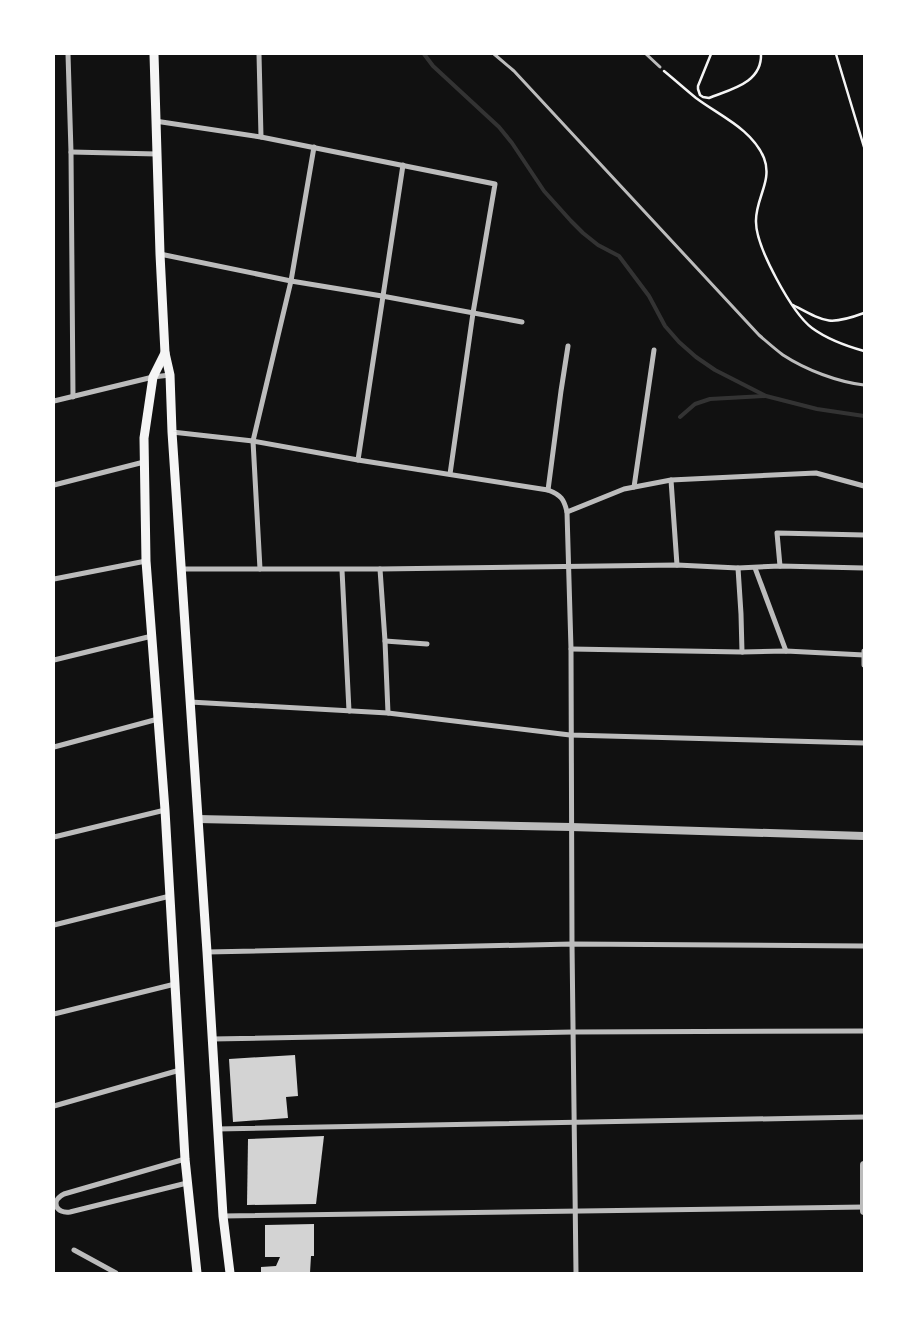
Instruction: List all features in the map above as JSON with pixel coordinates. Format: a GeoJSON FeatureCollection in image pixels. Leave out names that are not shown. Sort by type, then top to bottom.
{"type":"FeatureCollection","features":[{"type":"Feature","properties":{"kind":"main road"},"geometry":{"type":"LineString","coordinates":[[154,54],[165,353],[170,375],[172,432],[217,1129],[223,1216],[230,1273]]}},
{"type":"Feature","properties":{"kind":"main road"},"geometry":{"type":"LineString","coordinates":[[165,353],[153,377],[144,438],[146,561],[165,810],[185,1159],[197,1273]]}},
{"type":"Feature","properties":{"kind":"street"},"geometry":{"type":"LineString","coordinates":[[68,54],[71,152],[72,397]]}},
{"type":"Feature","properties":{"kind":"street"},"geometry":{"type":"LineString","coordinates":[[259,54],[261,137]]}},
{"type":"Feature","properties":{"kind":"street"},"geometry":{"type":"LineString","coordinates":[[155,121],[261,137],[495,184],[472,313],[450,474]]}},
{"type":"Feature","properties":{"kind":"street"},"geometry":{"type":"LineString","coordinates":[[260,569],[253,441],[291,281],[314,147]]}},
{"type":"Feature","properties":{"kind":"street"},"geometry":{"type":"LineString","coordinates":[[71,152],[157,154]]}},
{"type":"Feature","properties":{"kind":"street"},"geometry":{"type":"LineString","coordinates":[[358,460],[403,165]]}},
{"type":"Feature","properties":{"kind":"street"},"geometry":{"type":"LineString","coordinates":[[160,254],[291,281],[522,322]]}},
{"type":"Feature","properties":{"kind":"street"},"geometry":{"type":"LineString","coordinates":[[548,490],[568,346]]}},
{"type":"Feature","properties":{"kind":"street"},"geometry":{"type":"LineString","coordinates":[[634,487],[654,350]]}},
{"type":"Feature","properties":{"kind":"street"},"geometry":{"type":"LineString","coordinates":[[54,402],[153,377],[170,375]]}},
{"type":"Feature","properties":{"kind":"street"},"geometry":{"type":"LineString","coordinates":[[172,432],[253,441],[358,460],[548,490],[556,493],[564,500],[571,649],[570,735],[576,1273]]}},
{"type":"Feature","properties":{"kind":"street"},"geometry":{"type":"LineString","coordinates":[[54,485],[144,462]]}},
{"type":"Feature","properties":{"kind":"street"},"geometry":{"type":"LineString","coordinates":[[566,512],[624,489],[671,480],[816,473],[864,486]]}},
{"type":"Feature","properties":{"kind":"street"},"geometry":{"type":"LineString","coordinates":[[671,480],[677,565]]}},
{"type":"Feature","properties":{"kind":"street"},"geometry":{"type":"LineString","coordinates":[[780,566],[777,533],[864,535]]}},
{"type":"Feature","properties":{"kind":"street"},"geometry":{"type":"LineString","coordinates":[[54,579],[146,561]]}},
{"type":"Feature","properties":{"kind":"street"},"geometry":{"type":"LineString","coordinates":[[181,569],[342,570],[677,565],[738,568],[780,566],[864,568]]}},
{"type":"Feature","properties":{"kind":"street"},"geometry":{"type":"LineString","coordinates":[[738,568],[742,652]]}},
{"type":"Feature","properties":{"kind":"street"},"geometry":{"type":"LineString","coordinates":[[755,568],[786,651]]}},
{"type":"Feature","properties":{"kind":"street"},"geometry":{"type":"LineString","coordinates":[[380,569],[388,713]]}},
{"type":"Feature","properties":{"kind":"street"},"geometry":{"type":"LineString","coordinates":[[342,570],[349,711]]}},
{"type":"Feature","properties":{"kind":"street"},"geometry":{"type":"LineString","coordinates":[[54,660],[152,636]]}},
{"type":"Feature","properties":{"kind":"street"},"geometry":{"type":"LineString","coordinates":[[385,641],[427,644]]}},
{"type":"Feature","properties":{"kind":"street"},"geometry":{"type":"LineString","coordinates":[[571,649],[786,651],[864,654],[864,665]]}},
{"type":"Feature","properties":{"kind":"street"},"geometry":{"type":"LineString","coordinates":[[190,702],[388,713],[570,735],[864,743]]}},
{"type":"Feature","properties":{"kind":"street"},"geometry":{"type":"LineString","coordinates":[[54,747],[158,719]]}},
{"type":"Feature","properties":{"kind":"street"},"geometry":{"type":"LineString","coordinates":[[54,837],[165,810]]}},
{"type":"Feature","properties":{"kind":"street"},"geometry":{"type":"LineString","coordinates":[[198,819],[571,827],[864,836]]}},
{"type":"Feature","properties":{"kind":"street"},"geometry":{"type":"LineString","coordinates":[[54,924],[170,896]]}},
{"type":"Feature","properties":{"kind":"street"},"geometry":{"type":"LineString","coordinates":[[207,952],[572,944],[864,946]]}},
{"type":"Feature","properties":{"kind":"street"},"geometry":{"type":"LineString","coordinates":[[54,1014],[175,984]]}},
{"type":"Feature","properties":{"kind":"street"},"geometry":{"type":"LineString","coordinates":[[212,1039],[573,1032],[864,1032]]}},
{"type":"Feature","properties":{"kind":"street"},"geometry":{"type":"LineString","coordinates":[[54,1106],[180,1070]]}},
{"type":"Feature","properties":{"kind":"street"},"geometry":{"type":"LineString","coordinates":[[217,1129],[864,1116]]}},
{"type":"Feature","properties":{"kind":"street"},"geometry":{"type":"LineString","coordinates":[[185,1159],[64,1194],[56,1200],[56,1205],[58,1209],[65,1213],[187,1183]]}},
{"type":"Feature","properties":{"kind":"street"},"geometry":{"type":"LineString","coordinates":[[864,1165],[864,1211]]}},
{"type":"Feature","properties":{"kind":"street"},"geometry":{"type":"LineString","coordinates":[[223,1216],[864,1208]]}},
{"type":"Feature","properties":{"kind":"street"},"geometry":{"type":"LineString","coordinates":[[74,1250],[116,1273]]}},
{"type":"Feature","properties":{"kind":"lane"},"geometry":{"type":"LineString","coordinates":[[494,54],[514,71],[772,346],[785,356],[818,373],[864,385]]}},
{"type":"Feature","properties":{"kind":"lane"},"geometry":{"type":"LineString","coordinates":[[646,54],[660,67]]}},
{"type":"Feature","properties":{"kind":"path"},"geometry":{"type":"LineString","coordinates":[[711,54],[698,86],[700,95],[706,98],[742,85],[749,80],[761,64],[760,54]]}},
{"type":"Feature","properties":{"kind":"path"},"geometry":{"type":"LineString","coordinates":[[836,54],[864,147]]}},
{"type":"Feature","properties":{"kind":"path"},"geometry":{"type":"LineString","coordinates":[[660,67],[696,98],[749,137],[761,153],[766,166],[766,180],[756,216],[756,228],[772,269],[791,303],[805,322],[820,333],[838,342],[864,351]]}},
{"type":"Feature","properties":{"kind":"path"},"geometry":{"type":"LineString","coordinates":[[791,303],[819,318],[832,321],[846,320],[864,313]]}},
{"type":"Feature","properties":{"kind":"building"},"geometry":{"type":"Polygon","coordinates":[[[295,1055],[298,1096],[286,1097],[288,1118],[233,1122],[229,1059],[295,1055]]]}},
{"type":"Feature","properties":{"kind":"building"},"geometry":{"type":"Polygon","coordinates":[[[324,1136],[316,1204],[247,1205],[248,1139],[324,1136]]]}},
{"type":"Feature","properties":{"kind":"building"},"geometry":{"type":"Polygon","coordinates":[[[314,1224],[314,1256],[311,1256],[310,1273],[261,1273],[261,1267],[276,1266],[280,1257],[265,1257],[265,1225],[314,1224]]]}},
{"type":"Feature","properties":{"kind":"waterway"},"geometry":{"type":"LineString","coordinates":[[424,54],[433,66],[499,127],[544,191],[571,221],[598,245],[619,256],[649,296],[665,326],[696,357],[715,370],[766,396],[817,409],[864,416]]}},
{"type":"Feature","properties":{"kind":"waterway"},"geometry":{"type":"LineString","coordinates":[[680,417],[695,404],[710,399],[765,396]]}}]}
